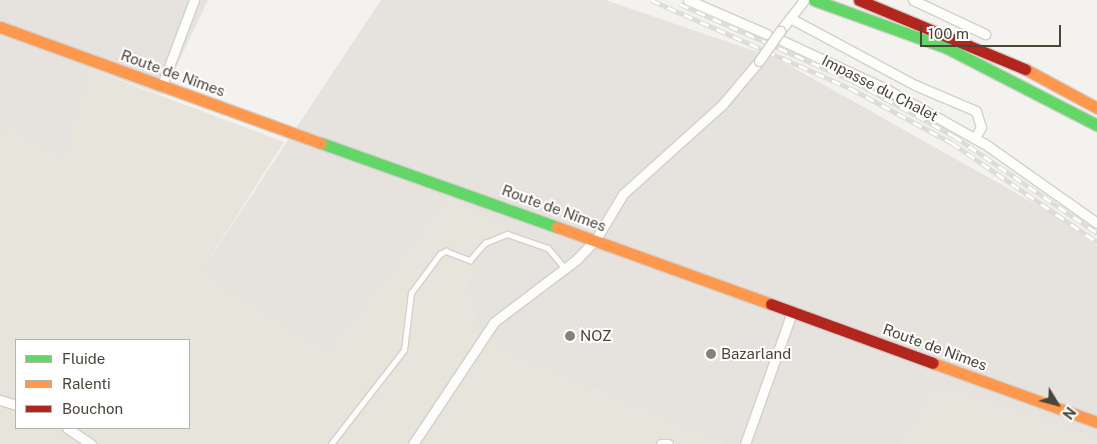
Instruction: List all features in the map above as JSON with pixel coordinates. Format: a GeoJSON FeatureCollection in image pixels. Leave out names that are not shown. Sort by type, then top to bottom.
{"type":"FeatureCollection","features":[{"type":"Feature","properties":{"kind":"main road"},"geometry":{"type":"LineString","coordinates":[[814,0],[947,48],[1097,125]]}},
{"type":"Feature","properties":{"kind":"main road"},"geometry":{"type":"LineString","coordinates":[[858,0],[1004,58],[1097,108]]}},
{"type":"Feature","properties":{"kind":"main road","name":"Route de Nîmes"},"geometry":{"type":"LineString","coordinates":[[0,27],[596,239],[1097,422]]}},
{"type":"Feature","properties":{"kind":"street"},"geometry":{"type":"LineString","coordinates":[[162,85],[194,0]]}},
{"type":"Feature","properties":{"kind":"street"},"geometry":{"type":"LineString","coordinates":[[688,0],[767,34]]}},
{"type":"Feature","properties":{"kind":"street"},"geometry":{"type":"LineString","coordinates":[[413,444],[494,322],[565,269],[596,239],[623,194],[722,105],[760,61],[804,0]]}},
{"type":"Feature","properties":{"kind":"street"},"geometry":{"type":"LineString","coordinates":[[913,0],[985,34]]}},
{"type":"Feature","properties":{"kind":"street"},"geometry":{"type":"LineString","coordinates":[[793,14],[915,85],[976,111],[981,127],[975,138]]}},
{"type":"Feature","properties":{"kind":"street","name":"Impasse du Chalet"},"geometry":{"type":"LineString","coordinates":[[783,41],[886,89],[975,138],[1097,223]]}},
{"type":"Feature","properties":{"kind":"street"},"geometry":{"type":"LineString","coordinates":[[745,444],[792,312]]}},
{"type":"Feature","properties":{"kind":"street"},"geometry":{"type":"LineString","coordinates":[[0,400],[15,406]]}},
{"type":"Feature","properties":{"kind":"street"},"geometry":{"type":"LineString","coordinates":[[68,429],[91,444]]}},
{"type":"Feature","properties":{"kind":"street"},"geometry":{"type":"LineString","coordinates":[[661,444],[668,444]]}},
{"type":"Feature","properties":{"kind":"lane"},"geometry":{"type":"LineString","coordinates":[[331,444],[404,350],[409,301],[422,278],[446,251],[470,260],[490,239],[507,234],[548,248],[565,269]]}},
{"type":"Feature","properties":{"kind":"shaded area"},"geometry":{"type":"Polygon","coordinates":[[[0,0],[208,0],[163,95],[90,69],[63,157],[8,128],[0,138],[0,0]]]}},
{"type":"Feature","properties":{"kind":"shaded area"},"geometry":{"type":"Polygon","coordinates":[[[381,0],[605,0],[778,59],[1050,212],[1097,246],[1097,438],[938,385],[900,444],[723,444],[480,341],[466,280],[506,227],[449,199],[327,350],[200,273],[381,0]]]}},
{"type":"Feature","properties":{"kind":"shaded area"},"geometry":{"type":"Polygon","coordinates":[[[90,69],[284,142],[200,273],[327,349],[449,199],[507,226],[466,280],[480,341],[723,444],[0,444],[0,138],[8,128],[63,156],[90,69]]]}},
{"type":"Feature","properties":{"kind":"shaded area"},"geometry":{"type":"Polygon","coordinates":[[[938,385],[1097,438],[1097,444],[900,444],[938,385]]]}},
{"type":"Feature","properties":{"kind":"railway"},"geometry":{"type":"LineString","coordinates":[[651,0],[850,88],[952,143],[1097,242]]}},
{"type":"Feature","properties":{"kind":"railway"},"geometry":{"type":"LineString","coordinates":[[680,4],[853,81],[954,136],[1097,233]]}},
{"type":"Feature","properties":{"kind":"traffic: fast"},"geometry":{"type":"LineString","coordinates":[[814,0],[947,48],[1097,125]]}},
{"type":"Feature","properties":{"kind":"traffic: fast"},"geometry":{"type":"LineString","coordinates":[[321,143],[557,227]]}},
{"type":"Feature","properties":{"kind":"traffic: slow"},"geometry":{"type":"LineString","coordinates":[[0,27],[321,143]]}},
{"type":"Feature","properties":{"kind":"traffic: slow"},"geometry":{"type":"LineString","coordinates":[[1025,69],[1097,108]]}},
{"type":"Feature","properties":{"kind":"traffic: slow"},"geometry":{"type":"LineString","coordinates":[[557,227],[771,304]]}},
{"type":"Feature","properties":{"kind":"traffic: slow"},"geometry":{"type":"LineString","coordinates":[[933,363],[1097,422]]}},
{"type":"Feature","properties":{"kind":"traffic: jam"},"geometry":{"type":"LineString","coordinates":[[859,0],[1025,69]]}},
{"type":"Feature","properties":{"kind":"traffic: jam"},"geometry":{"type":"LineString","coordinates":[[771,304],[933,363]]}},
{"type":"Feature","properties":{"kind":"place","name":"NOZ"},"geometry":{"type":"Point","coordinates":[570,336]}},
{"type":"Feature","properties":{"kind":"place","name":"Bazarland"},"geometry":{"type":"Point","coordinates":[711,354]}}]}
